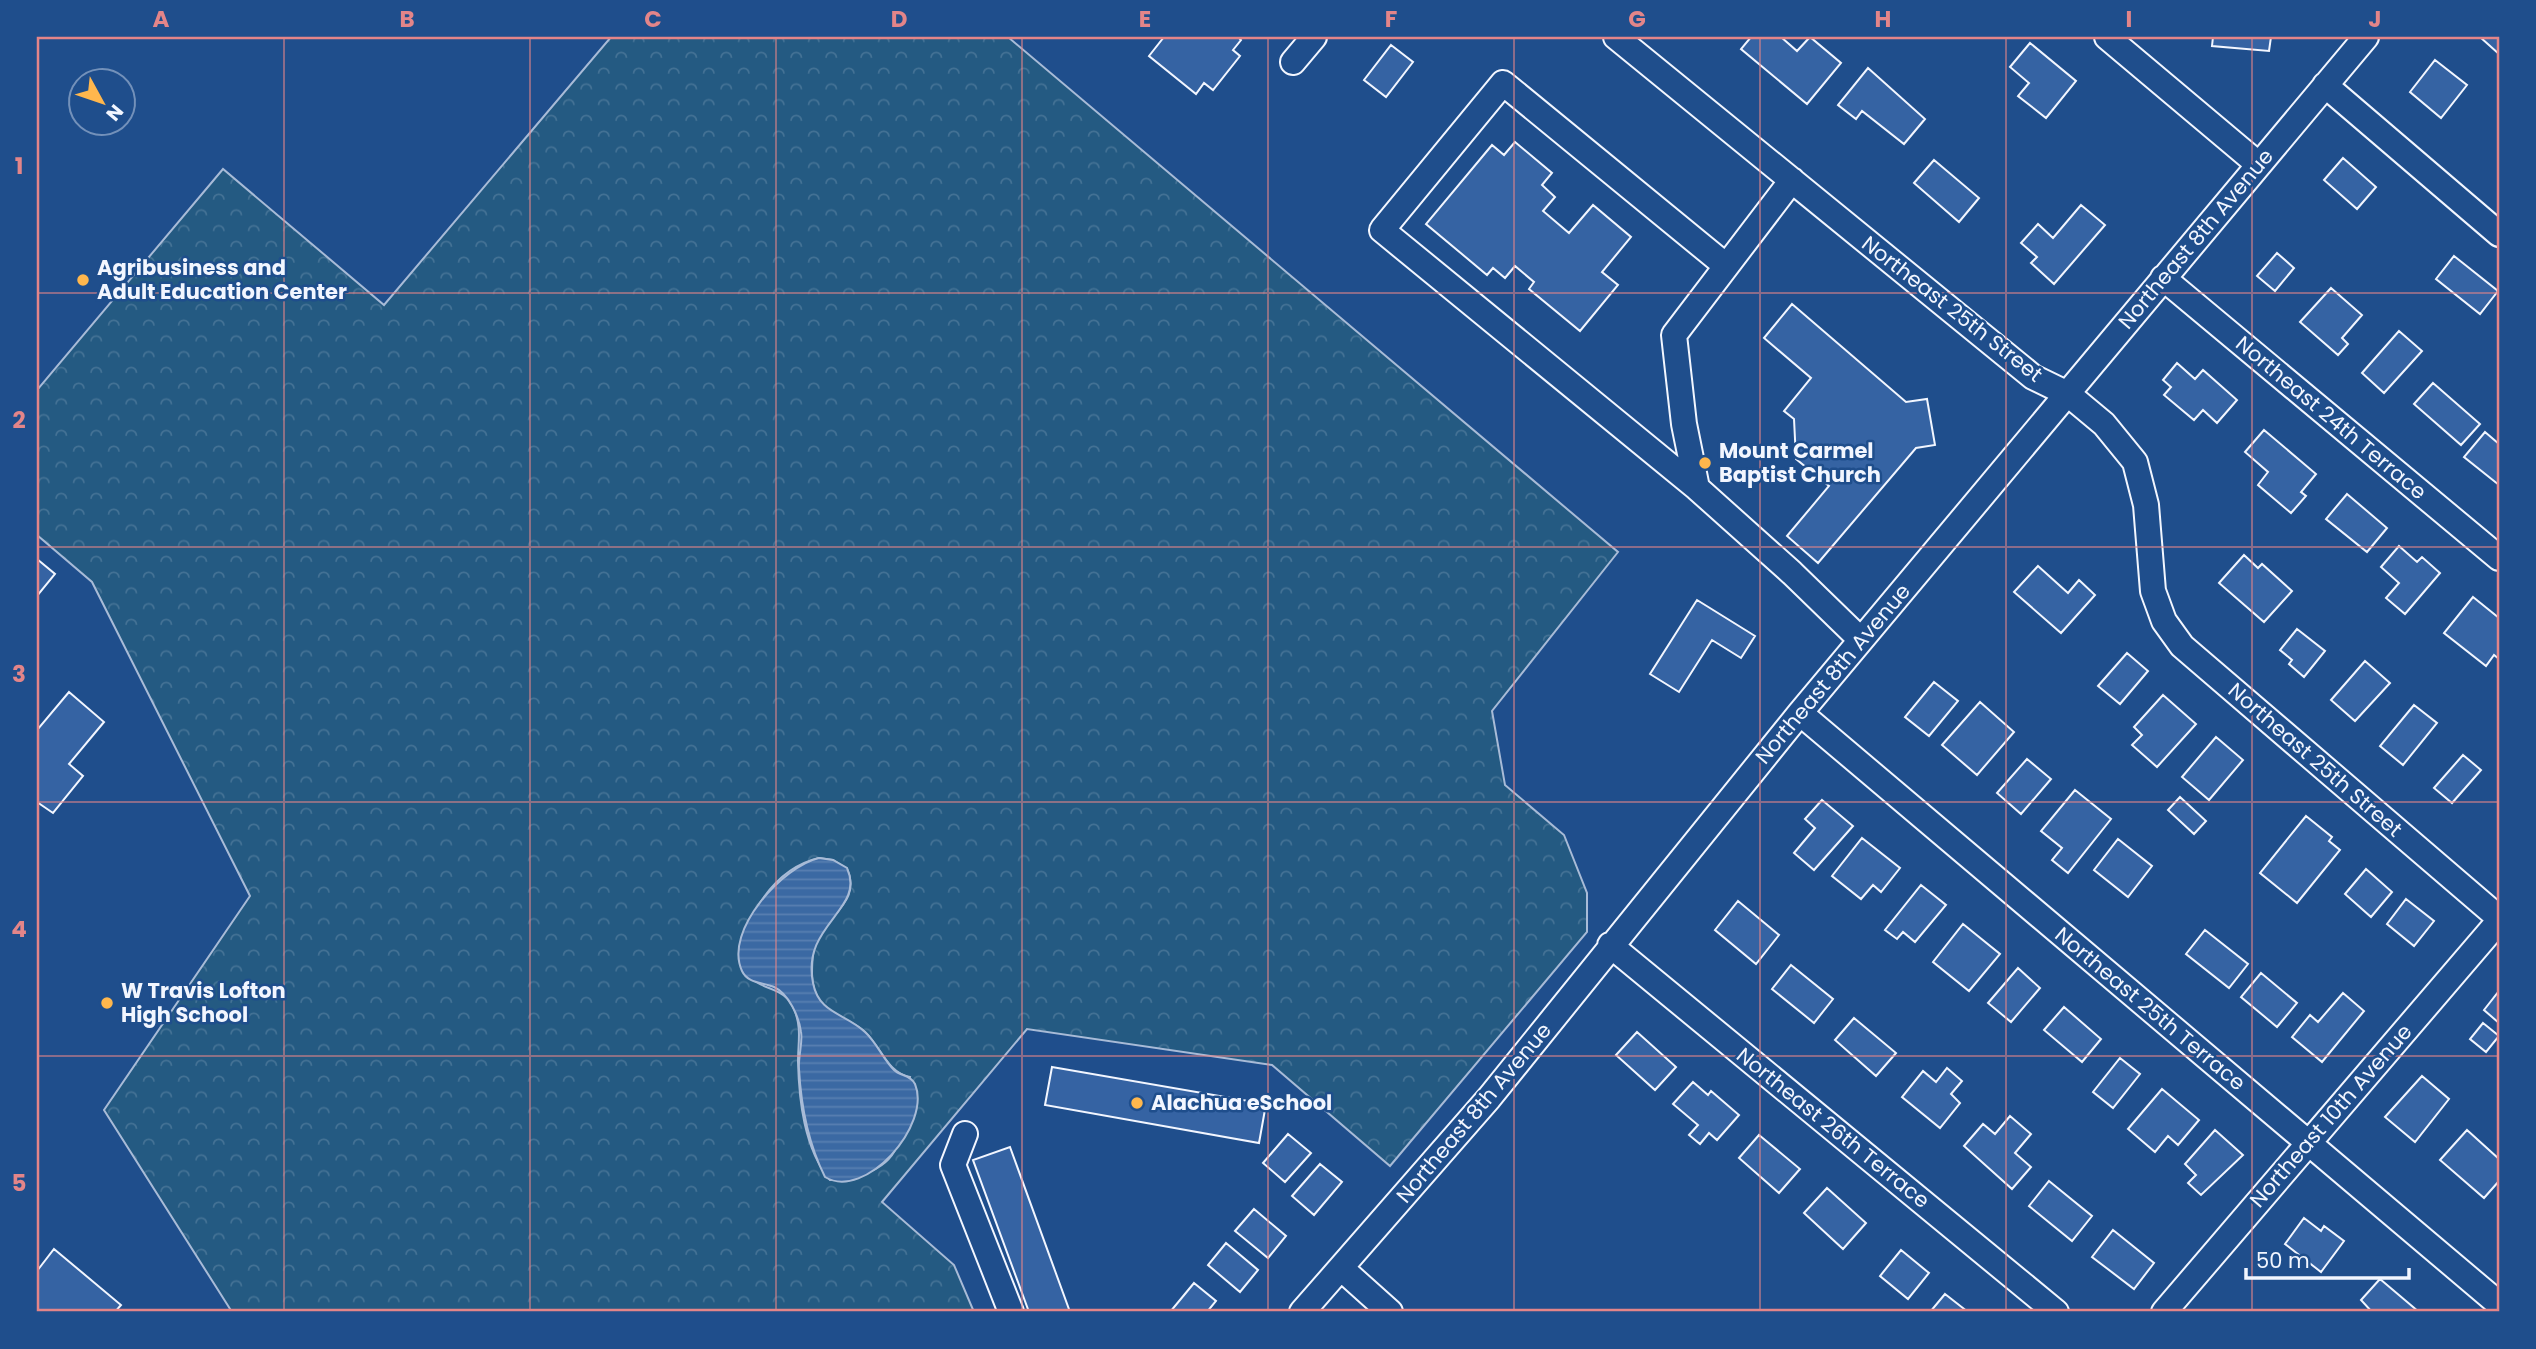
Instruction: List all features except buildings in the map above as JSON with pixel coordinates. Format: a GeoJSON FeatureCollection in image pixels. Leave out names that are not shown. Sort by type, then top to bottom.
{"type":"FeatureCollection","features":[{"type":"Feature","properties":{"kind":"street"},"geometry":{"type":"LineString","coordinates":[[1293,62],[1314,37]]}},
{"type":"Feature","properties":{"kind":"street","name":"Northeast 25th Street"},"geometry":{"type":"LineString","coordinates":[[1616,37],[2033,377],[2068,394],[2104,424],[2135,462],[2146,505],[2153,591],[2164,621],[2182,646],[2499,919]]}},
{"type":"Feature","properties":{"kind":"street"},"geometry":{"type":"LineString","coordinates":[[2107,37],[2258,164]]}},
{"type":"Feature","properties":{"kind":"street","name":"Northeast 8th Avenue"},"geometry":{"type":"LineString","coordinates":[[1302,1312],[1489,1098],[1800,713],[2365,37]]}},
{"type":"Feature","properties":{"kind":"street"},"geometry":{"type":"LineString","coordinates":[[1725,265],[1503,83],[1382,230],[1697,488],[1792,573],[1861,640]]}},
{"type":"Feature","properties":{"kind":"street"},"geometry":{"type":"LineString","coordinates":[[2325,85],[2499,234]]}},
{"type":"Feature","properties":{"kind":"street"},"geometry":{"type":"LineString","coordinates":[[1697,488],[1684,424],[1674,335],[1792,180]]}},
{"type":"Feature","properties":{"kind":"street","name":"Northeast 24th Terrace"},"geometry":{"type":"LineString","coordinates":[[2163,278],[2499,558]]}},
{"type":"Feature","properties":{"kind":"street","name":"Northeast 25th Terrace"},"geometry":{"type":"LineString","coordinates":[[1800,713],[2499,1304]]}},
{"type":"Feature","properties":{"kind":"street","name":"Northeast 10th Avenue"},"geometry":{"type":"LineString","coordinates":[[2164,1312],[2499,919]]}},
{"type":"Feature","properties":{"kind":"street","name":"Northeast 26th Terrace"},"geometry":{"type":"LineString","coordinates":[[1610,945],[2056,1312]]}},
{"type":"Feature","properties":{"kind":"street"},"geometry":{"type":"LineString","coordinates":[[965,1134],[953,1165],[1011,1312]]}},
{"type":"Feature","properties":{"kind":"street"},"geometry":{"type":"LineString","coordinates":[[1341,1268],[1391,1312]]}},
{"type":"Feature","properties":{"kind":"green space"},"geometry":{"type":"Polygon","coordinates":[[[611,37],[1008,37],[1618,552],[1492,711],[1505,785],[1564,835],[1587,893],[1587,932],[1390,1166],[1272,1065],[1027,1029],[882,1202],[954,1265],[974,1312],[232,1312],[104,1110],[250,896],[92,582],[37,535],[37,390],[223,169],[384,305],[611,37]],[[819,858],[803,863],[775,883],[747,928],[740,961],[754,980],[782,994],[794,1009],[799,1029],[798,1062],[805,1124],[814,1154],[830,1180],[868,1173],[891,1156],[901,1131],[910,1077],[896,1071],[861,1029],[827,1009],[814,989],[812,958],[815,946],[821,932],[847,899],[850,890],[847,869],[833,860],[819,858]]]}},
{"type":"Feature","properties":{"kind":"shaded area"},"geometry":{"type":"Polygon","coordinates":[[[819,858],[833,860],[847,868],[851,883],[848,895],[816,946],[812,963],[816,993],[827,1007],[865,1032],[894,1070],[913,1081],[918,1101],[914,1119],[905,1138],[891,1155],[876,1169],[858,1178],[841,1182],[825,1177],[806,1124],[799,1064],[801,1036],[796,1013],[779,990],[745,975],[738,955],[741,937],[760,902],[790,873],[819,858]]]}},
{"type":"Feature","properties":{"kind":"place","name":"Agribusiness and Adult Education Center"},"geometry":{"type":"Point","coordinates":[83,280]}},
{"type":"Feature","properties":{"kind":"place","name":"Mount Carmel Baptist Church"},"geometry":{"type":"Point","coordinates":[1705,463]}},
{"type":"Feature","properties":{"kind":"place","name":"W Travis Lofton High School"},"geometry":{"type":"Point","coordinates":[107,1003]}},
{"type":"Feature","properties":{"kind":"place","name":"Alachua eSchool"},"geometry":{"type":"Point","coordinates":[1137,1103]}}]}
